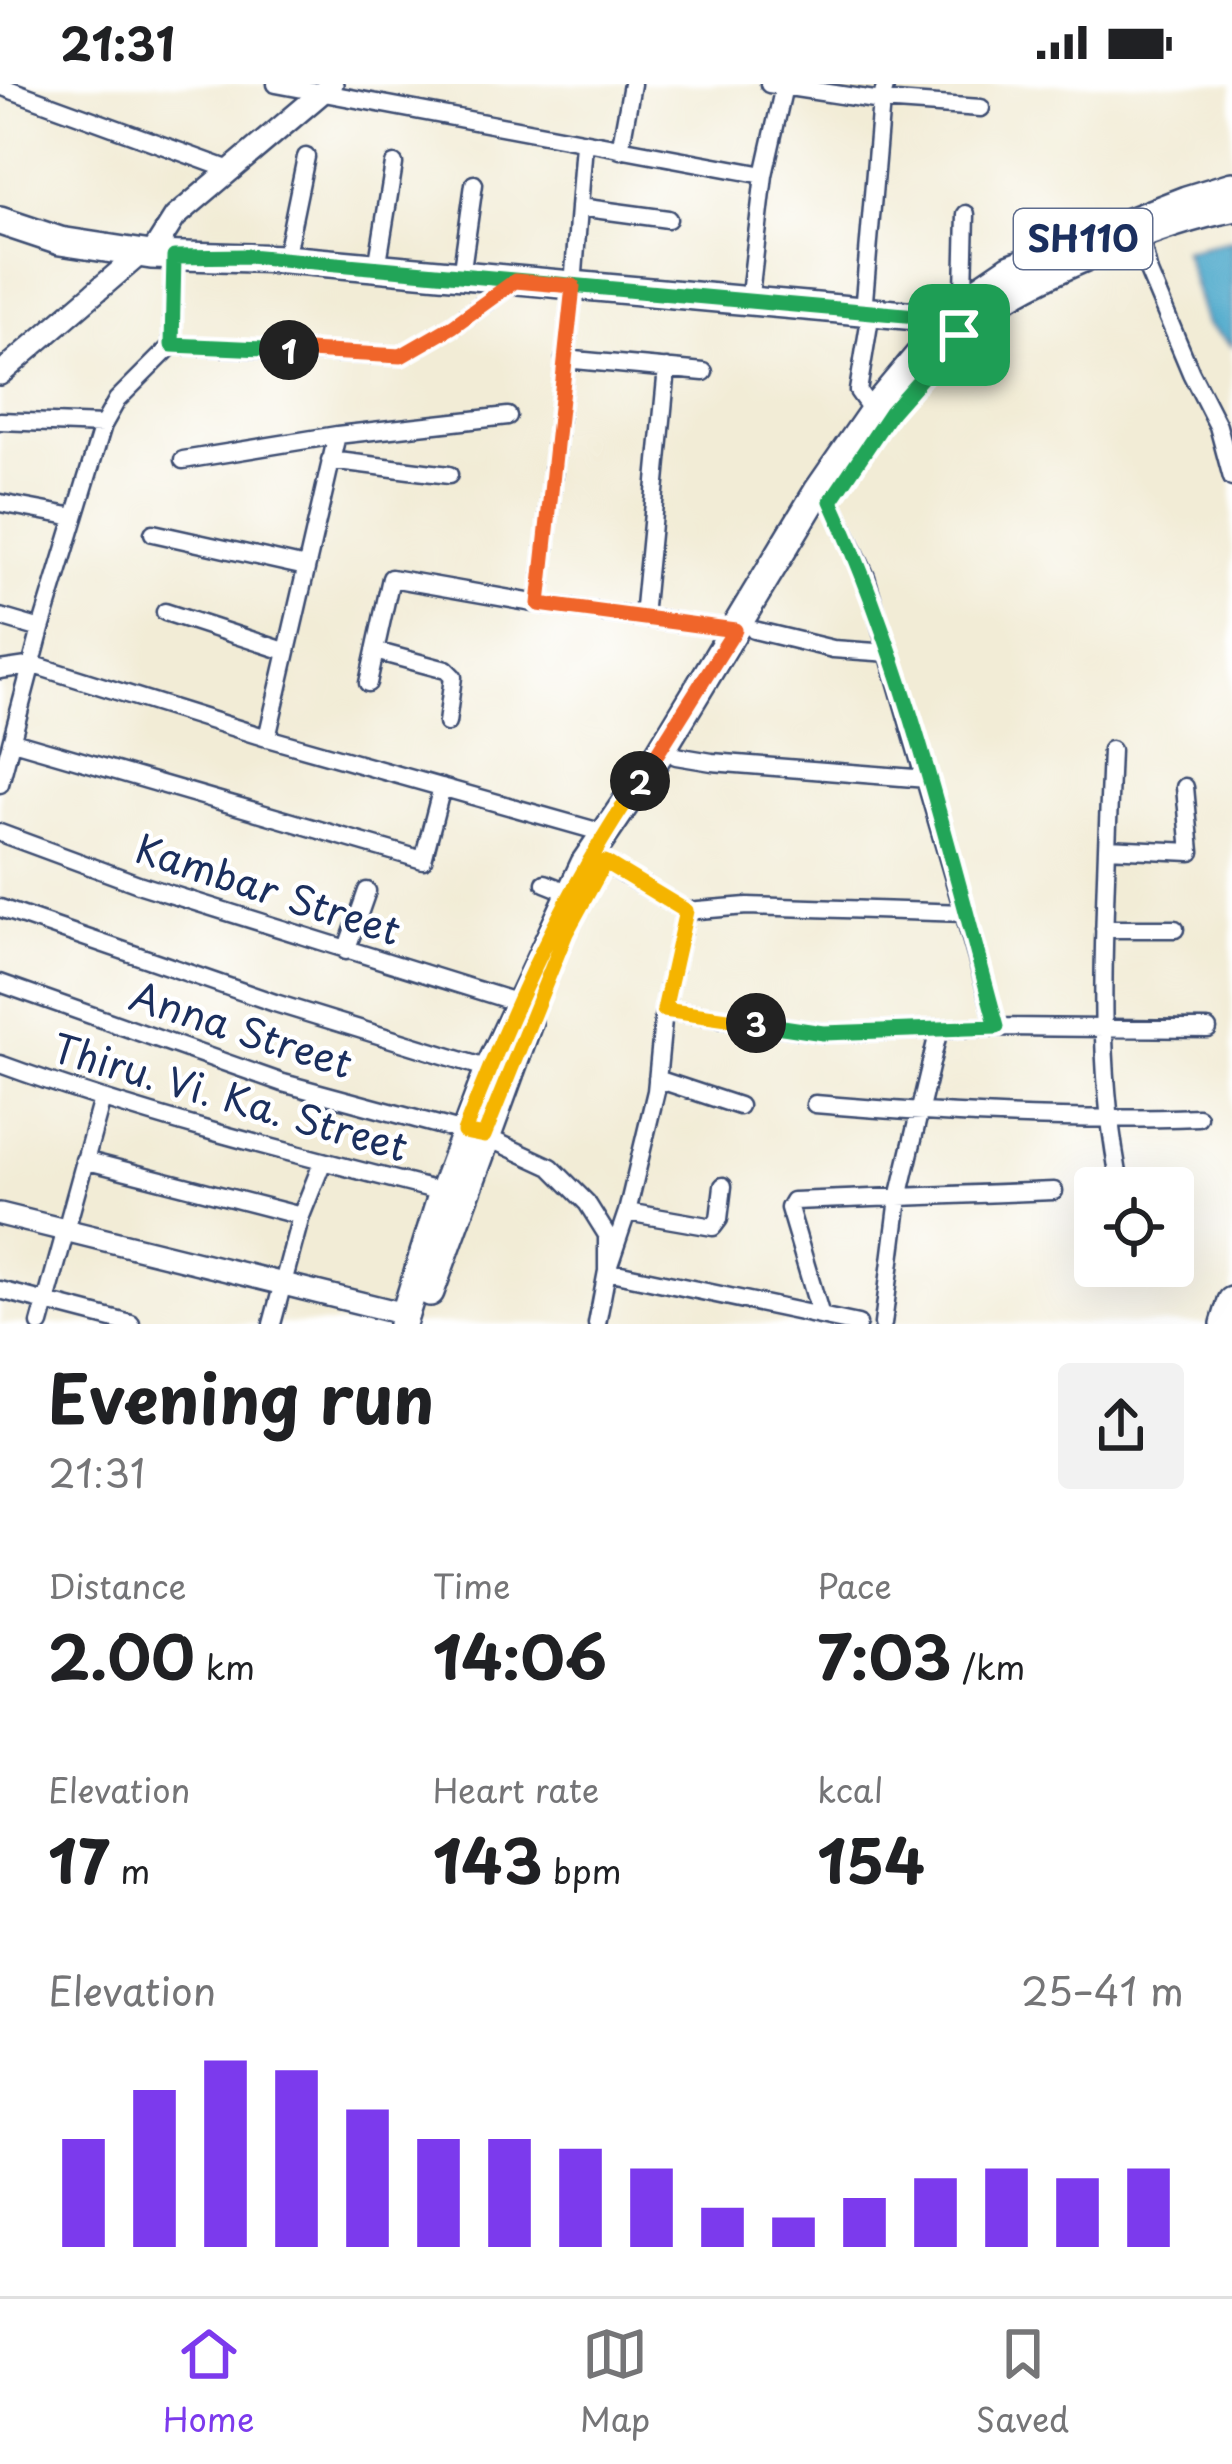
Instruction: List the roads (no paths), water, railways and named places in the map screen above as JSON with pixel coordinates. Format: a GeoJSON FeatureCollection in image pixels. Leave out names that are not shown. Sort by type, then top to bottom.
{"type":"FeatureCollection","features":[{"type":"Feature","properties":{"kind":"main road","name":"SH110"},"geometry":{"type":"LineString","coordinates":[[409,1321],[443,1192],[558,952],[605,862],[676,756],[744,630],[873,412],[959,317],[1011,268],[1232,186]]}},
{"type":"Feature","properties":{"kind":"main road","name":"SH110"},"geometry":{"type":"LineString","coordinates":[[825,496],[959,317],[986,311],[1022,289],[1140,236],[1232,208]]}},
{"type":"Feature","properties":{"kind":"main road"},"geometry":{"type":"LineString","coordinates":[[0,221],[60,241],[155,255],[285,259],[749,303],[959,317]]}},
{"type":"Feature","properties":{"kind":"main road","name":"SH110"},"geometry":{"type":"LineString","coordinates":[[409,1321],[474,1134],[489,1069],[519,1004],[558,888],[604,833],[744,630]]}},
{"type":"Feature","properties":{"kind":"main road"},"geometry":{"type":"LineString","coordinates":[[1225,1324],[1232,1300]]}},
{"type":"Feature","properties":{"kind":"street"},"geometry":{"type":"LineString","coordinates":[[277,84],[325,86],[584,143],[764,176]]}},
{"type":"Feature","properties":{"kind":"street"},"geometry":{"type":"LineString","coordinates":[[620,150],[632,84]]}},
{"type":"Feature","properties":{"kind":"street"},"geometry":{"type":"LineString","coordinates":[[749,303],[776,85],[883,93],[981,108]]}},
{"type":"Feature","properties":{"kind":"street"},"geometry":{"type":"LineString","coordinates":[[0,374],[155,255],[175,217],[325,86]]}},
{"type":"Feature","properties":{"kind":"street"},"geometry":{"type":"LineString","coordinates":[[11,87],[233,171]]}},
{"type":"Feature","properties":{"kind":"street"},"geometry":{"type":"LineString","coordinates":[[873,412],[858,391],[883,93]]}},
{"type":"Feature","properties":{"kind":"street"},"geometry":{"type":"LineString","coordinates":[[539,604],[584,143]]}},
{"type":"Feature","properties":{"kind":"street"},"geometry":{"type":"LineString","coordinates":[[285,259],[305,157]]}},
{"type":"Feature","properties":{"kind":"street"},"geometry":{"type":"LineString","coordinates":[[377,268],[394,164]]}},
{"type":"Feature","properties":{"kind":"street"},"geometry":{"type":"LineString","coordinates":[[461,276],[474,184]]}},
{"type":"Feature","properties":{"kind":"street"},"geometry":{"type":"LineString","coordinates":[[579,207],[668,219]]}},
{"type":"Feature","properties":{"kind":"street"},"geometry":{"type":"LineString","coordinates":[[959,317],[965,214]]}},
{"type":"Feature","properties":{"kind":"street"},"geometry":{"type":"LineString","coordinates":[[1140,236],[1166,313],[1218,426],[1232,478]]}},
{"type":"Feature","properties":{"kind":"street"},"geometry":{"type":"LineString","coordinates":[[155,255],[172,345]]}},
{"type":"Feature","properties":{"kind":"street"},"geometry":{"type":"LineString","coordinates":[[0,784],[103,425],[117,400],[172,345],[401,356],[515,281]]}},
{"type":"Feature","properties":{"kind":"street"},"geometry":{"type":"LineString","coordinates":[[564,358],[704,372]]}},
{"type":"Feature","properties":{"kind":"street"},"geometry":{"type":"LineString","coordinates":[[644,617],[667,368]]}},
{"type":"Feature","properties":{"kind":"street"},"geometry":{"type":"LineString","coordinates":[[183,460],[337,435],[508,416]]}},
{"type":"Feature","properties":{"kind":"street"},"geometry":{"type":"LineString","coordinates":[[0,421],[103,425]]}},
{"type":"Feature","properties":{"kind":"street"},"geometry":{"type":"LineString","coordinates":[[267,738],[337,435]]}},
{"type":"Feature","properties":{"kind":"street"},"geometry":{"type":"LineString","coordinates":[[330,460],[449,475]]}},
{"type":"Feature","properties":{"kind":"street"},"geometry":{"type":"LineString","coordinates":[[825,496],[866,577],[997,1027]]}},
{"type":"Feature","properties":{"kind":"street"},"geometry":{"type":"LineString","coordinates":[[0,503],[75,517]]}},
{"type":"Feature","properties":{"kind":"street"},"geometry":{"type":"LineString","coordinates":[[153,533],[306,567]]}},
{"type":"Feature","properties":{"kind":"street"},"geometry":{"type":"LineString","coordinates":[[368,683],[391,578],[539,604],[744,630],[832,649],[890,653]]}},
{"type":"Feature","properties":{"kind":"street"},"geometry":{"type":"LineString","coordinates":[[164,612],[285,651]]}},
{"type":"Feature","properties":{"kind":"street"},"geometry":{"type":"LineString","coordinates":[[0,617],[41,629]]}},
{"type":"Feature","properties":{"kind":"street"},"geometry":{"type":"LineString","coordinates":[[375,651],[446,670],[453,677],[446,723]]}},
{"type":"Feature","properties":{"kind":"street"},"geometry":{"type":"LineString","coordinates":[[0,670],[34,665],[267,738],[604,833]]}},
{"type":"Feature","properties":{"kind":"street"},"geometry":{"type":"LineString","coordinates":[[13,741],[424,860],[442,787]]}},
{"type":"Feature","properties":{"kind":"street"},"geometry":{"type":"LineString","coordinates":[[1111,750],[1101,1028],[1107,1120],[1117,1167]]}},
{"type":"Feature","properties":{"kind":"street"},"geometry":{"type":"LineString","coordinates":[[676,756],[927,779]]}},
{"type":"Feature","properties":{"kind":"street"},"geometry":{"type":"LineString","coordinates":[[1107,848],[1191,852],[1185,787]]}},
{"type":"Feature","properties":{"kind":"street","name":"Kambar Street"},"geometry":{"type":"LineString","coordinates":[[0,833],[142,885],[519,1004]]}},
{"type":"Feature","properties":{"kind":"street"},"geometry":{"type":"LineString","coordinates":[[605,862],[686,911],[747,906],[966,913]]}},
{"type":"Feature","properties":{"kind":"street"},"geometry":{"type":"LineString","coordinates":[[346,951],[367,891]]}},
{"type":"Feature","properties":{"kind":"street"},"geometry":{"type":"LineString","coordinates":[[0,908],[274,1004],[489,1069]]}},
{"type":"Feature","properties":{"kind":"street"},"geometry":{"type":"LineString","coordinates":[[597,1324],[657,1079],[664,1010],[686,911]]}},
{"type":"Feature","properties":{"kind":"street"},"geometry":{"type":"LineString","coordinates":[[1104,929],[1175,929]]}},
{"type":"Feature","properties":{"kind":"street","name":"Anna Street"},"geometry":{"type":"LineString","coordinates":[[0,983],[283,1083],[474,1134],[551,1167],[587,1203],[607,1235],[607,1270]]}},
{"type":"Feature","properties":{"kind":"street"},"geometry":{"type":"LineString","coordinates":[[664,1010],[823,1033],[997,1027],[1208,1029]]}},
{"type":"Feature","properties":{"kind":"street"},"geometry":{"type":"LineString","coordinates":[[883,1324],[899,1198],[939,1029]]}},
{"type":"Feature","properties":{"kind":"street","name":"Thiru. Vi. Ka. Street"},"geometry":{"type":"LineString","coordinates":[[0,1064],[102,1099],[443,1192]]}},
{"type":"Feature","properties":{"kind":"street"},"geometry":{"type":"LineString","coordinates":[[657,1079],[740,1106]]}},
{"type":"Feature","properties":{"kind":"street"},"geometry":{"type":"LineString","coordinates":[[40,1324],[102,1099]]}},
{"type":"Feature","properties":{"kind":"street"},"geometry":{"type":"LineString","coordinates":[[815,1103],[919,1113],[1107,1120],[1198,1117]]}},
{"type":"Feature","properties":{"kind":"street"},"geometry":{"type":"LineString","coordinates":[[84,1160],[301,1216]]}},
{"type":"Feature","properties":{"kind":"street"},"geometry":{"type":"LineString","coordinates":[[272,1324],[301,1216],[323,1161]]}},
{"type":"Feature","properties":{"kind":"street"},"geometry":{"type":"LineString","coordinates":[[627,1212],[713,1227],[719,1219],[723,1186]]}},
{"type":"Feature","properties":{"kind":"street"},"geometry":{"type":"LineString","coordinates":[[821,1316],[790,1208],[793,1201],[1054,1191]]}},
{"type":"Feature","properties":{"kind":"street"},"geometry":{"type":"LineString","coordinates":[[0,1214],[282,1283],[409,1321]]}},
{"type":"Feature","properties":{"kind":"street"},"geometry":{"type":"LineString","coordinates":[[607,1270],[799,1318],[821,1316],[858,1324]]}},
{"type":"Feature","properties":{"kind":"street"},"geometry":{"type":"LineString","coordinates":[[0,1290],[131,1324]]}},
{"type":"Feature","properties":{"kind":"water"},"geometry":{"type":"Polygon","coordinates":[[[1232,240],[1232,346],[1206,324],[1184,250],[1232,240]]]}}]}
